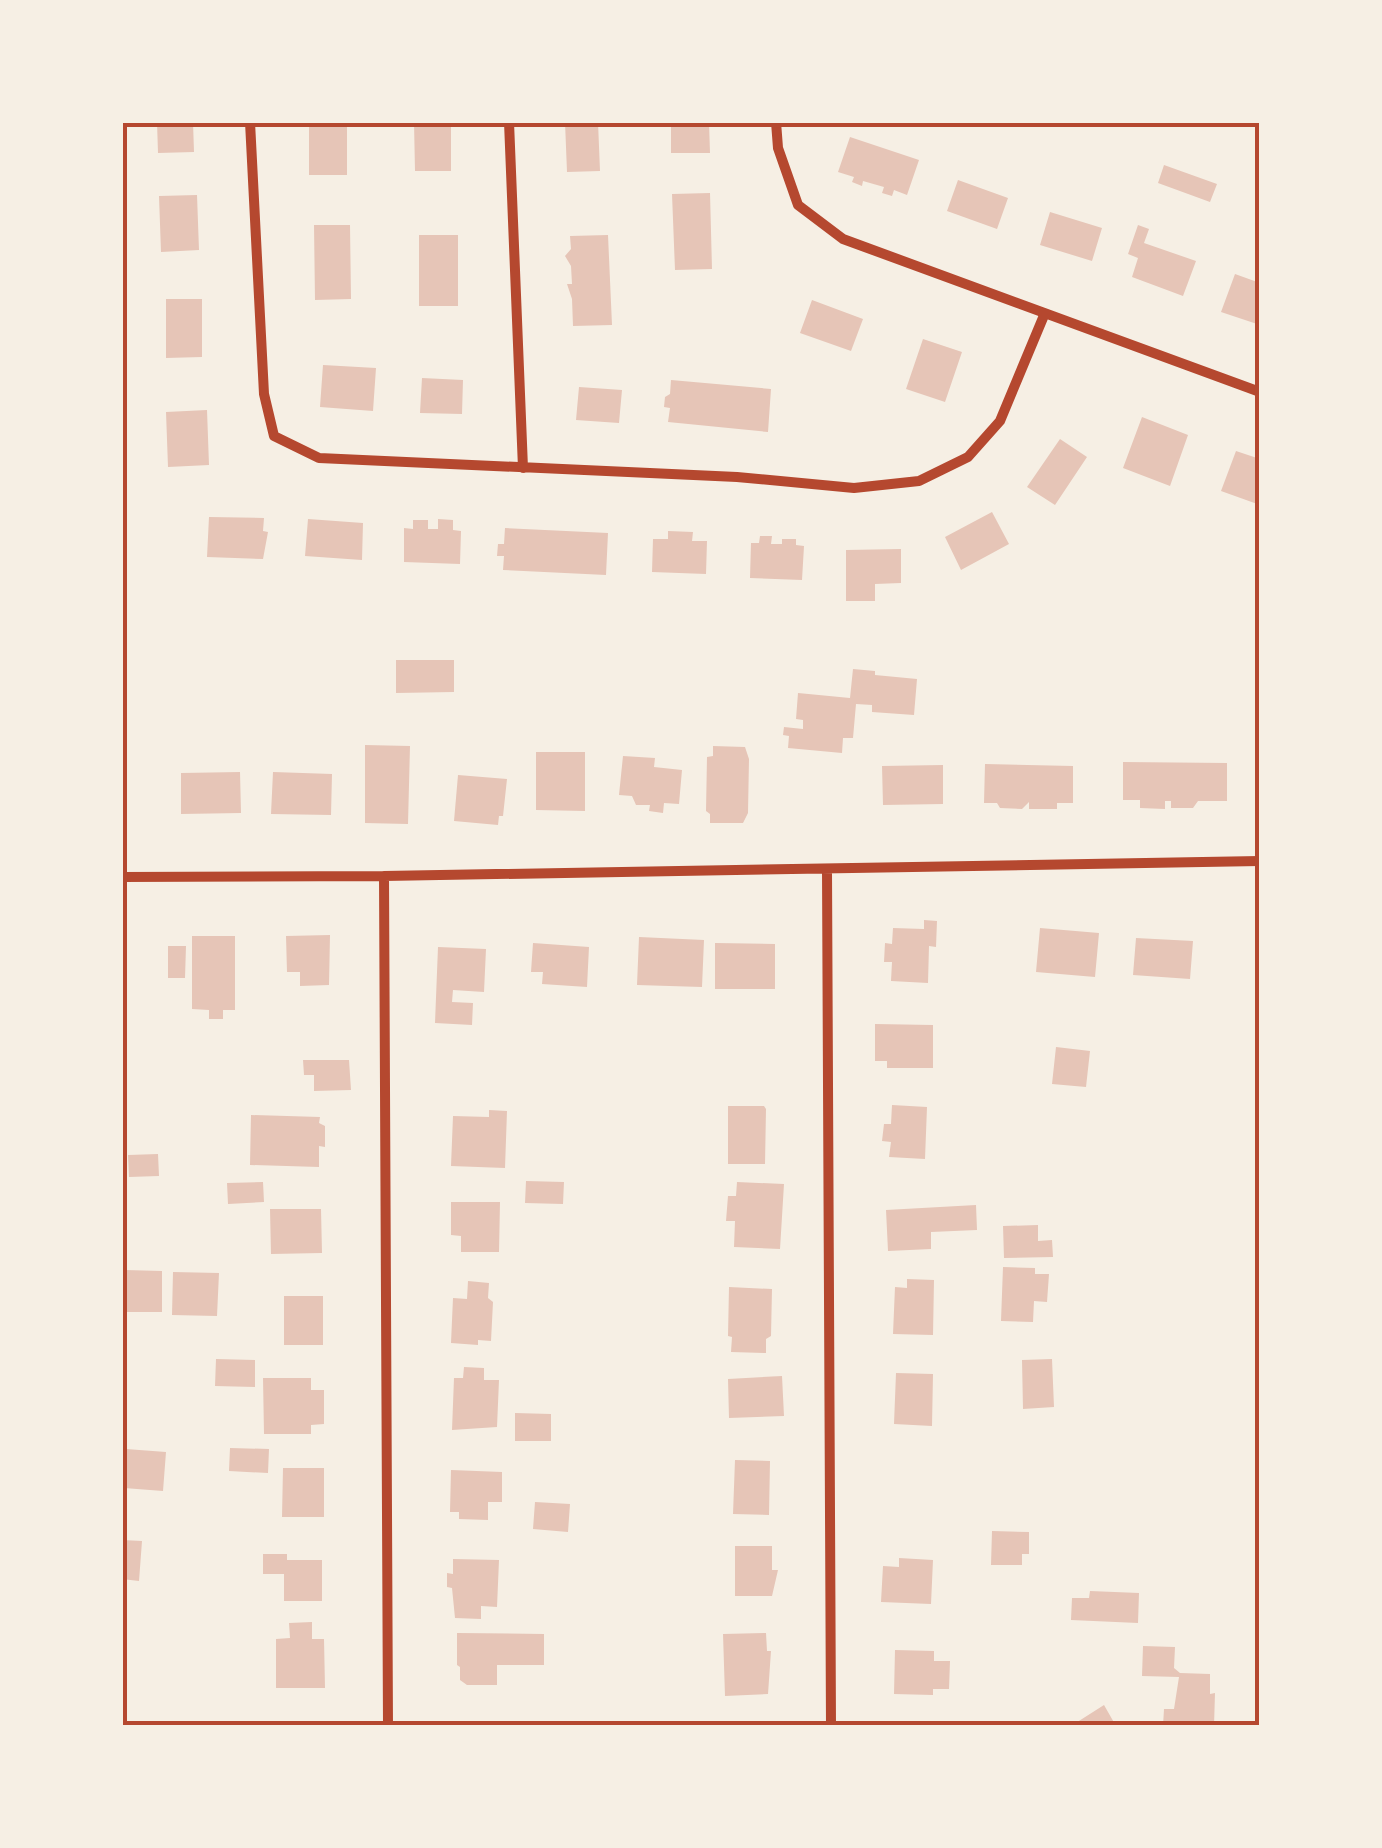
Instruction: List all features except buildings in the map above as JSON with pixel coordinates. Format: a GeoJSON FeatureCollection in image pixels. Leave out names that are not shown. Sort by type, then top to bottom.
{"type":"FeatureCollection","features":[{"type":"Feature","properties":{"kind":"street"},"geometry":{"type":"LineString","coordinates":[[250,122],[264,394],[274,436],[319,458],[737,477],[854,488],[919,481],[968,457],[1000,421],[1045,312]]}},
{"type":"Feature","properties":{"kind":"street"},"geometry":{"type":"LineString","coordinates":[[509,122],[523,468]]}},
{"type":"Feature","properties":{"kind":"street"},"geometry":{"type":"LineString","coordinates":[[776,122],[778,148],[798,205],[844,239],[1260,392]]}},
{"type":"Feature","properties":{"kind":"street"},"geometry":{"type":"LineString","coordinates":[[122,877],[1260,861]]}},
{"type":"Feature","properties":{"kind":"street"},"geometry":{"type":"LineString","coordinates":[[826,870],[831,1726]]}},
{"type":"Feature","properties":{"kind":"street"},"geometry":{"type":"LineString","coordinates":[[384,876],[388,1726]]}}]}
